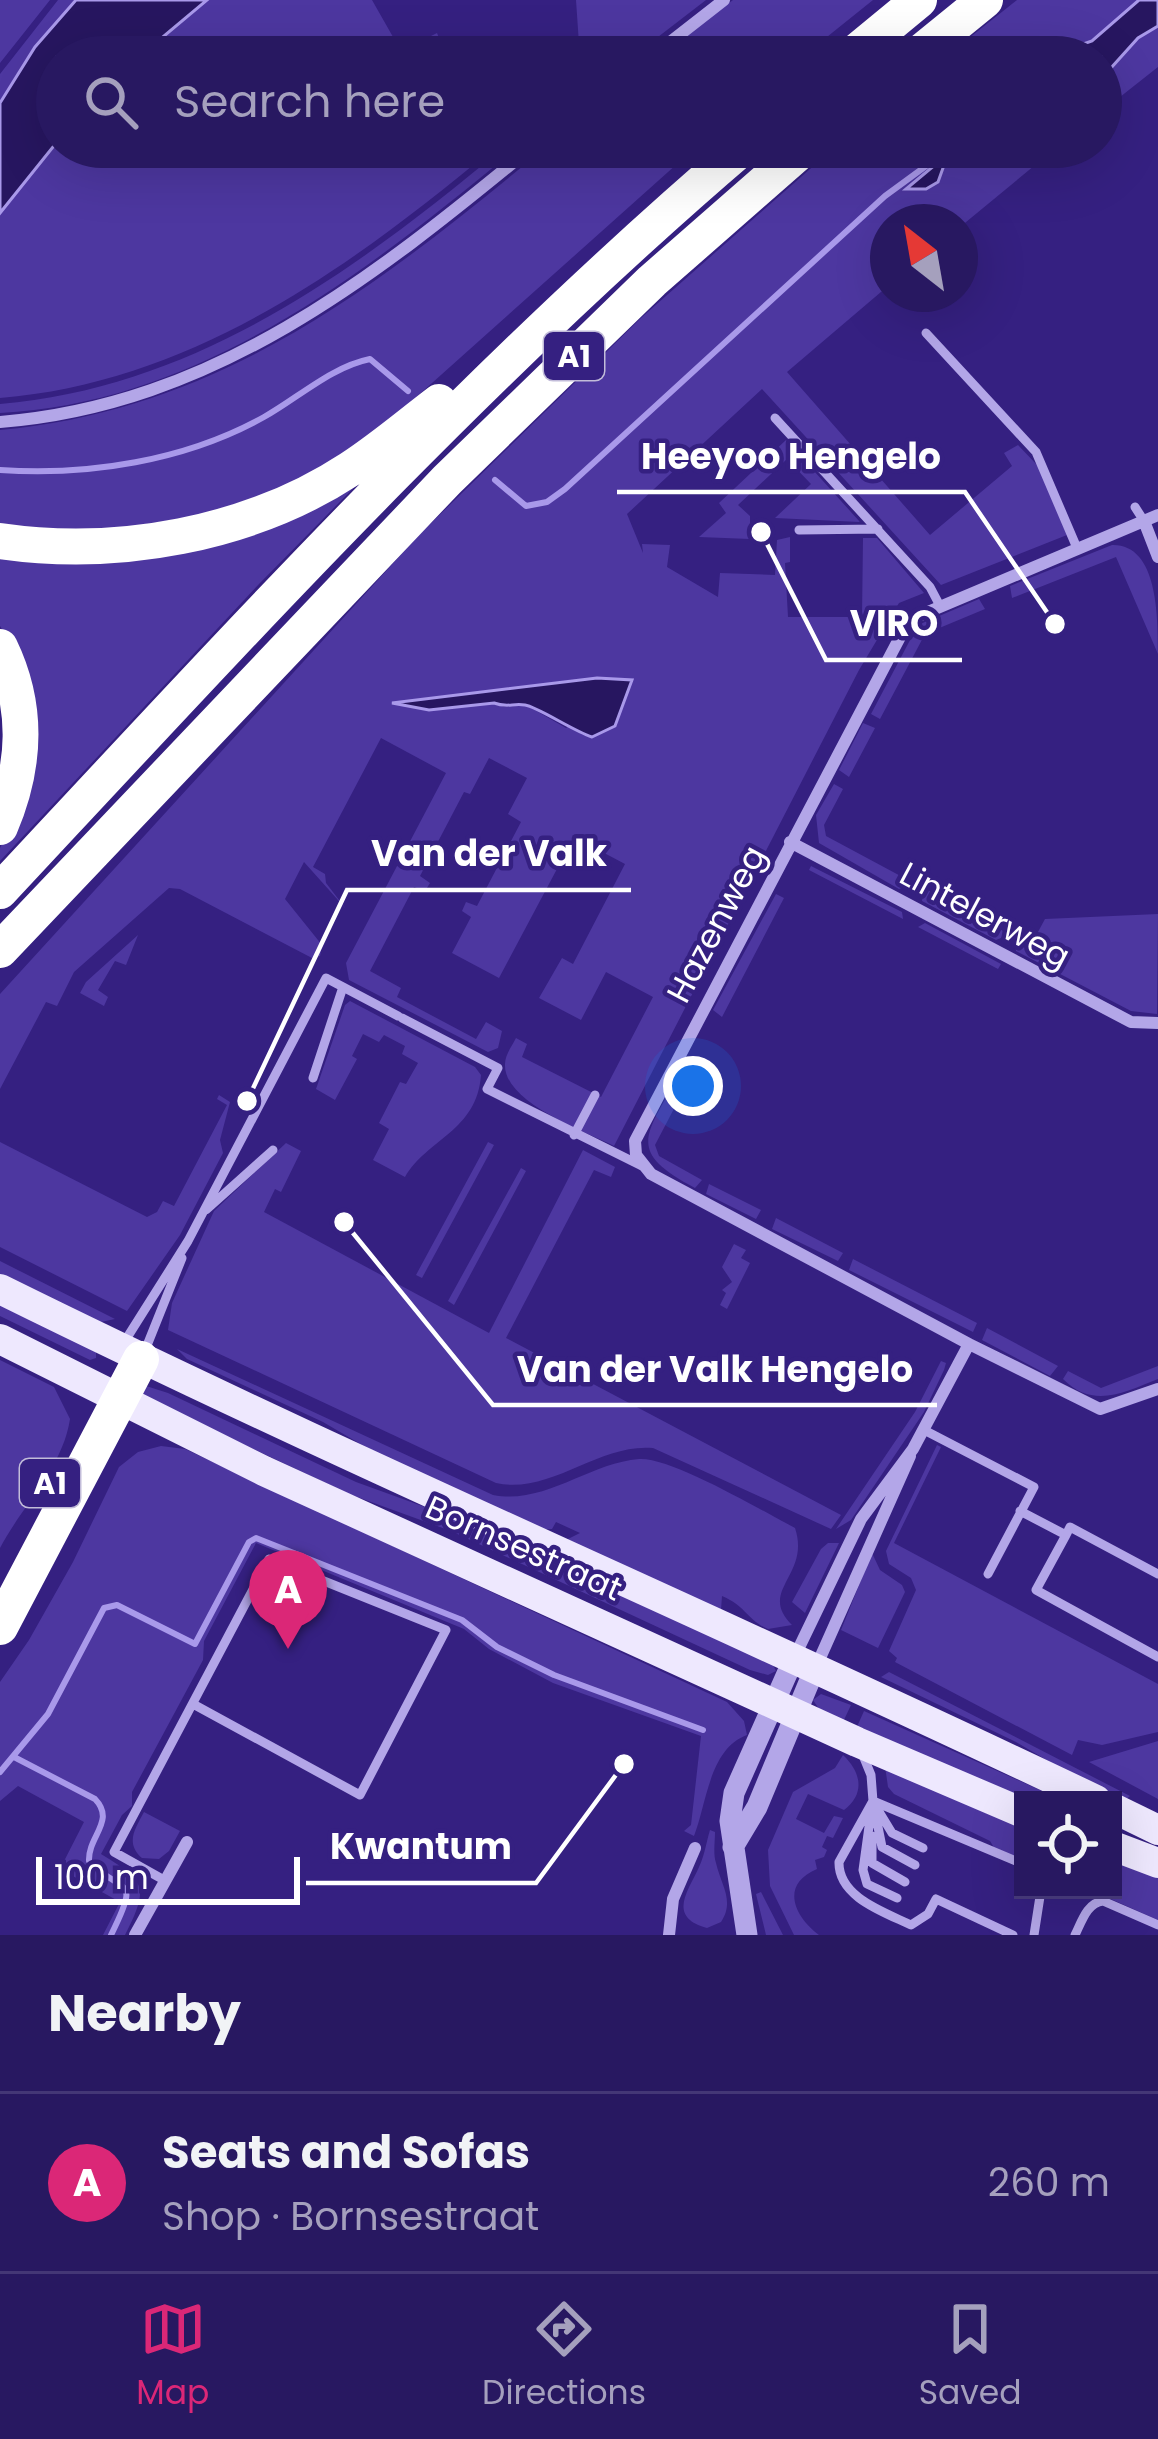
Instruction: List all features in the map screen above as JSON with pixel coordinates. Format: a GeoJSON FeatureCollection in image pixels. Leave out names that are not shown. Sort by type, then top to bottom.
{"type":"FeatureCollection","features":[{"type":"Feature","properties":{"kind":"highway"},"geometry":{"type":"LineString","coordinates":[[875,36],[919,0]]}},
{"type":"Feature","properties":{"kind":"highway"},"geometry":{"type":"LineString","coordinates":[[940,36],[985,0]]}},
{"type":"Feature","properties":{"kind":"highway","name":"A1"},"geometry":{"type":"LineString","coordinates":[[0,891],[266,606],[579,292],[719,168]]}},
{"type":"Feature","properties":{"kind":"highway","name":"A1"},"geometry":{"type":"LineString","coordinates":[[0,950],[447,479],[652,281],[781,168]]}},
{"type":"Feature","properties":{"kind":"highway","name":"A1"},"geometry":{"type":"LineString","coordinates":[[0,542],[55,546],[149,542],[272,509],[347,471],[579,292]]}},
{"type":"Feature","properties":{"kind":"highway"},"geometry":{"type":"LineString","coordinates":[[0,646],[14,679],[22,744],[18,776],[0,827]]}},
{"type":"Feature","properties":{"kind":"highway"},"geometry":{"type":"LineString","coordinates":[[110,1393],[130,1354]]}},
{"type":"Feature","properties":{"kind":"highway","name":"A1"},"geometry":{"type":"LineString","coordinates":[[0,1577],[110,1393]]}},
{"type":"Feature","properties":{"kind":"highway","name":"A1"},"geometry":{"type":"LineString","coordinates":[[0,1627],[110,1393]]}},
{"type":"Feature","properties":{"kind":"main road","name":"Bornsestraat"},"geometry":{"type":"LineString","coordinates":[[0,1289],[383,1474],[1077,1791]]}},
{"type":"Feature","properties":{"kind":"main road","name":"Bornsestraat"},"geometry":{"type":"LineString","coordinates":[[0,1339],[264,1472],[1014,1810]]}},
{"type":"Feature","properties":{"kind":"main road"},"geometry":{"type":"LineString","coordinates":[[1122,1812],[1158,1830]]}},
{"type":"Feature","properties":{"kind":"main road"},"geometry":{"type":"LineString","coordinates":[[1122,1849],[1158,1863]]}},
{"type":"Feature","properties":{"kind":"street"},"geometry":{"type":"LineString","coordinates":[[678,36],[724,0]]}},
{"type":"Feature","properties":{"kind":"street"},"geometry":{"type":"LineString","coordinates":[[0,422],[79,411],[134,396],[270,337],[385,266],[506,168]]}},
{"type":"Feature","properties":{"kind":"street","name":"Hazenweg"},"geometry":{"type":"LineString","coordinates":[[642,1166],[634,1141],[639,1128],[901,630],[939,604],[1158,515]]}},
{"type":"Feature","properties":{"kind":"street"},"geometry":{"type":"LineString","coordinates":[[1144,521],[1158,557]]}},
{"type":"Feature","properties":{"kind":"street","name":"Lintelerweg"},"geometry":{"type":"LineString","coordinates":[[790,842],[1131,1022],[1158,1023]]}},
{"type":"Feature","properties":{"kind":"street"},"geometry":{"type":"LineString","coordinates":[[642,1166],[969,1344],[1100,1409],[1158,1390]]}},
{"type":"Feature","properties":{"kind":"street"},"geometry":{"type":"LineString","coordinates":[[747,1935],[733,1847],[757,1807],[786,1708],[861,1519],[913,1449],[969,1344]]}},
{"type":"Feature","properties":{"kind":"street"},"geometry":{"type":"LineString","coordinates":[[805,1663],[898,1488],[913,1449]]}},
{"type":"Feature","properties":{"kind":"street"},"geometry":{"type":"LineString","coordinates":[[135,1935],[187,1842]]}},
{"type":"Feature","properties":{"kind":"street"},"geometry":{"type":"LineString","coordinates":[[688,1935],[670,1933],[673,1899],[695,1848]]}},
{"type":"Feature","properties":{"kind":"lane"},"geometry":{"type":"LineString","coordinates":[[926,333],[1036,452],[1077,548]]}},
{"type":"Feature","properties":{"kind":"lane"},"geometry":{"type":"LineString","coordinates":[[775,418],[930,587],[939,604]]}},
{"type":"Feature","properties":{"kind":"lane"},"geometry":{"type":"LineString","coordinates":[[1135,507],[1144,521]]}},
{"type":"Feature","properties":{"kind":"lane"},"geometry":{"type":"LineString","coordinates":[[799,530],[878,529]]}},
{"type":"Feature","properties":{"kind":"lane"},"geometry":{"type":"LineString","coordinates":[[313,971],[498,1068],[487,1090],[642,1166]]}},
{"type":"Feature","properties":{"kind":"lane"},"geometry":{"type":"LineString","coordinates":[[130,1354],[326,978]]}},
{"type":"Feature","properties":{"kind":"lane"},"geometry":{"type":"LineString","coordinates":[[314,1078],[343,987]]}},
{"type":"Feature","properties":{"kind":"lane"},"geometry":{"type":"LineString","coordinates":[[302,992],[315,999]]}},
{"type":"Feature","properties":{"kind":"lane"},"geometry":{"type":"LineString","coordinates":[[574,1135],[595,1095]]}},
{"type":"Feature","properties":{"kind":"lane"},"geometry":{"type":"LineString","coordinates":[[202,1214],[273,1150]]}},
{"type":"Feature","properties":{"kind":"lane"},"geometry":{"type":"LineString","coordinates":[[130,1354],[156,1331],[188,1241]]}},
{"type":"Feature","properties":{"kind":"lane"},"geometry":{"type":"LineString","coordinates":[[924,1430],[1034,1487],[988,1574]]}},
{"type":"Feature","properties":{"kind":"lane"},"geometry":{"type":"LineString","coordinates":[[1020,1511],[1066,1535]]}},
{"type":"Feature","properties":{"kind":"lane"},"geometry":{"type":"LineString","coordinates":[[1158,1574],[1070,1527],[1036,1590],[1158,1657]]}},
{"type":"Feature","properties":{"kind":"lane"},"geometry":{"type":"LineString","coordinates":[[164,1880],[115,1852],[269,1559],[446,1630],[361,1796],[193,1704]]}},
{"type":"Feature","properties":{"kind":"lane"},"geometry":{"type":"LineString","coordinates":[[857,1742],[871,1775],[872,1863],[905,1882]]}},
{"type":"Feature","properties":{"kind":"lane"},"geometry":{"type":"LineString","coordinates":[[873,1801],[892,1833],[923,1848]]}},
{"type":"Feature","properties":{"kind":"lane"},"geometry":{"type":"LineString","coordinates":[[873,1801],[882,1846],[915,1865]]}},
{"type":"Feature","properties":{"kind":"lane"},"geometry":{"type":"LineString","coordinates":[[873,1801],[1014,1863]]}},
{"type":"Feature","properties":{"kind":"lane"},"geometry":{"type":"LineString","coordinates":[[873,1801],[863,1870],[867,1884],[897,1898]]}},
{"type":"Feature","properties":{"kind":"lane"},"geometry":{"type":"LineString","coordinates":[[873,1801],[838,1862],[838,1873],[851,1892],[911,1925],[928,1914],[936,1899],[1013,1935]]}},
{"type":"Feature","properties":{"kind":"lane"},"geometry":{"type":"LineString","coordinates":[[1034,1935],[1040,1899]]}},
{"type":"Feature","properties":{"kind":"lane"},"geometry":{"type":"LineString","coordinates":[[1075,1935],[1089,1907],[1103,1901],[1158,1925]]}},
{"type":"Feature","properties":{"kind":"shaded area"},"geometry":{"type":"Polygon","coordinates":[[[0,0],[50,0],[0,63],[0,0]]]}},
{"type":"Feature","properties":{"kind":"shaded area"},"geometry":{"type":"Polygon","coordinates":[[[58,0],[76,0],[45,36],[36,36],[36,46],[0,103],[0,74],[58,0]]]}},
{"type":"Feature","properties":{"kind":"shaded area"},"geometry":{"type":"Polygon","coordinates":[[[76,0],[207,0],[164,36],[45,36],[76,0]]]}},
{"type":"Feature","properties":{"kind":"shaded area"},"geometry":{"type":"Polygon","coordinates":[[[207,0],[372,0],[392,36],[164,36],[207,0]]]}},
{"type":"Feature","properties":{"kind":"shaded area"},"geometry":{"type":"Polygon","coordinates":[[[576,0],[706,0],[659,36],[578,36],[576,0]]]}},
{"type":"Feature","properties":{"kind":"shaded area"},"geometry":{"type":"Polygon","coordinates":[[[733,0],[873,0],[828,36],[686,36],[733,0]]]}},
{"type":"Feature","properties":{"kind":"shaded area"},"geometry":{"type":"Polygon","coordinates":[[[1017,0],[1139,0],[1097,36],[972,36],[1017,0]]]}},
{"type":"Feature","properties":{"kind":"shaded area"},"geometry":{"type":"Polygon","coordinates":[[[1139,0],[1158,0],[1158,26],[1122,56],[1122,36],[1098,36],[1139,0]]]}},
{"type":"Feature","properties":{"kind":"shaded area"},"geometry":{"type":"Polygon","coordinates":[[[1158,26],[1158,67],[1122,95],[1122,56],[1158,26]]]}},
{"type":"Feature","properties":{"kind":"shaded area"},"geometry":{"type":"Polygon","coordinates":[[[35,47],[36,168],[0,213],[0,103],[35,47]]]}},
{"type":"Feature","properties":{"kind":"shaded area"},"geometry":{"type":"Polygon","coordinates":[[[36,168],[469,168],[326,275],[203,343],[139,369],[71,388],[0,398],[0,213],[36,168]]]}},
{"type":"Feature","properties":{"kind":"shaded area"},"geometry":{"type":"Polygon","coordinates":[[[478,168],[492,168],[342,283],[213,357],[145,385],[74,404],[0,413],[0,404],[72,393],[141,374],[207,348],[332,278],[478,168]]]}},
{"type":"Feature","properties":{"kind":"shaded area"},"geometry":{"type":"Polygon","coordinates":[[[520,168],[673,168],[375,434],[304,479],[216,513],[107,530],[0,528],[0,430],[81,417],[156,396],[227,368],[359,292],[520,168]]]}},
{"type":"Feature","properties":{"kind":"shaded area"},"geometry":{"type":"Polygon","coordinates":[[[811,168],[1032,168],[978,212],[978,204],[870,204],[870,301],[787,372],[930,535],[1012,466],[1004,453],[1018,445],[1038,466],[1067,535],[941,585],[762,389],[627,514],[643,553],[642,544],[670,545],[667,567],[718,597],[720,573],[775,575],[777,540],[790,537],[790,562],[785,563],[788,617],[862,617],[863,538],[877,538],[924,593],[899,603],[859,670],[614,1146],[531,1103],[508,1078],[505,1064],[516,1038],[527,1044],[522,1057],[601,1097],[653,997],[606,972],[581,1020],[539,998],[562,958],[573,964],[625,864],[574,837],[499,978],[452,953],[471,917],[462,911],[466,902],[477,906],[521,822],[508,814],[527,778],[489,758],[470,794],[464,792],[420,876],[430,883],[425,891],[414,887],[370,971],[401,988],[397,997],[476,1039],[486,1022],[502,1031],[498,1048],[488,1052],[349,980],[346,963],[446,773],[381,738],[313,867],[325,874],[326,883],[346,909],[304,862],[285,899],[322,945],[320,956],[312,958],[180,889],[169,888],[74,972],[57,1006],[46,1002],[0,1089],[0,994],[418,536],[641,318],[811,168]],[[597,678],[397,703],[429,710],[494,703],[526,705],[566,728],[632,681],[597,678]]]}},
{"type":"Feature","properties":{"kind":"shaded area"},"geometry":{"type":"Polygon","coordinates":[[[931,168],[943,168],[938,182],[926,189],[906,189],[931,168]]]}},
{"type":"Feature","properties":{"kind":"shaded area"},"geometry":{"type":"Polygon","coordinates":[[[786,440],[860,522],[775,518],[811,484],[787,459],[738,505],[750,516],[750,539],[699,537],[726,513],[719,503],[786,440]]]}},
{"type":"Feature","properties":{"kind":"shaded area"},"geometry":{"type":"Polygon","coordinates":[[[388,453],[0,861],[0,848],[17,812],[11,645],[0,626],[0,548],[90,552],[388,453]]]}},
{"type":"Feature","properties":{"kind":"shaded area"},"geometry":{"type":"Polygon","coordinates":[[[1112,545],[1139,556],[1147,569],[1156,603],[1158,654],[1116,557],[1012,598],[1010,586],[1112,545]]]}},
{"type":"Feature","properties":{"kind":"shaded area"},"geometry":{"type":"Polygon","coordinates":[[[979,599],[985,609],[925,634],[880,719],[871,714],[918,625],[979,599]]]}},
{"type":"Feature","properties":{"kind":"shaded area"},"geometry":{"type":"Polygon","coordinates":[[[597,678],[632,680],[615,726],[592,737],[525,705],[494,703],[429,710],[392,703],[597,678]]]}},
{"type":"Feature","properties":{"kind":"shaded area"},"geometry":{"type":"Polygon","coordinates":[[[863,723],[875,728],[849,777],[839,770],[863,723]]]}},
{"type":"Feature","properties":{"kind":"shaded area"},"geometry":{"type":"Polygon","coordinates":[[[834,784],[843,789],[824,825],[826,836],[908,880],[904,887],[899,889],[819,843],[816,815],[834,784]]]}},
{"type":"Feature","properties":{"kind":"shaded area"},"geometry":{"type":"Polygon","coordinates":[[[811,866],[902,912],[903,919],[809,870],[811,866]]]}},
{"type":"Feature","properties":{"kind":"shaded area"},"geometry":{"type":"Polygon","coordinates":[[[924,888],[1005,932],[996,940],[922,901],[924,888]]]}},
{"type":"Feature","properties":{"kind":"shaded area"},"geometry":{"type":"Polygon","coordinates":[[[776,894],[784,898],[722,1017],[713,1010],[776,894]]]}},
{"type":"Feature","properties":{"kind":"shaded area"},"geometry":{"type":"Polygon","coordinates":[[[1158,914],[1157,1014],[1131,1011],[1016,951],[1019,938],[1032,943],[1045,919],[1158,914]]]}},
{"type":"Feature","properties":{"kind":"shaded area"},"geometry":{"type":"Polygon","coordinates":[[[925,923],[1001,964],[998,969],[918,927],[925,923]]]}},
{"type":"Feature","properties":{"kind":"shaded area"},"geometry":{"type":"Polygon","coordinates":[[[138,935],[126,965],[115,961],[98,990],[108,997],[104,1006],[80,993],[86,982],[138,935]]]}},
{"type":"Feature","properties":{"kind":"shaded area"},"geometry":{"type":"Polygon","coordinates":[[[350,1001],[475,1067],[481,1075],[471,1109],[405,1177],[373,1160],[389,1129],[379,1123],[400,1082],[406,1084],[418,1063],[402,1054],[405,1046],[384,1035],[379,1042],[363,1034],[352,1056],[357,1059],[335,1100],[316,1089],[350,1001]]]}},
{"type":"Feature","properties":{"kind":"shaded area"},"geometry":{"type":"Polygon","coordinates":[[[678,1076],[689,1080],[655,1145],[659,1156],[702,1180],[695,1188],[658,1163],[648,1141],[678,1076]]]}},
{"type":"Feature","properties":{"kind":"shaded area"},"geometry":{"type":"Polygon","coordinates":[[[219,1095],[230,1102],[220,1140],[223,1153],[180,1235],[127,1311],[0,1247],[0,1142],[147,1217],[163,1201],[174,1206],[227,1105],[217,1099],[219,1095]]]}},
{"type":"Feature","properties":{"kind":"shaded area"},"geometry":{"type":"Polygon","coordinates":[[[488,1142],[494,1145],[422,1278],[416,1275],[488,1142]]]}},
{"type":"Feature","properties":{"kind":"shaded area"},"geometry":{"type":"Polygon","coordinates":[[[286,1143],[301,1151],[281,1192],[275,1189],[264,1212],[489,1333],[583,1150],[615,1167],[611,1177],[594,1170],[506,1338],[841,1515],[831,1529],[653,1448],[613,1453],[536,1482],[496,1483],[168,1330],[172,1303],[214,1211],[286,1143]]]}},
{"type":"Feature","properties":{"kind":"shaded area"},"geometry":{"type":"Polygon","coordinates":[[[521,1168],[526,1171],[454,1305],[448,1301],[521,1168]]]}},
{"type":"Feature","properties":{"kind":"shaded area"},"geometry":{"type":"Polygon","coordinates":[[[709,1184],[761,1210],[756,1219],[706,1194],[709,1184]]]}},
{"type":"Feature","properties":{"kind":"shaded area"},"geometry":{"type":"Polygon","coordinates":[[[776,1218],[843,1253],[838,1261],[772,1229],[776,1218]]]}},
{"type":"Feature","properties":{"kind":"shaded area"},"geometry":{"type":"Polygon","coordinates":[[[734,1244],[746,1250],[741,1258],[750,1263],[727,1309],[720,1305],[726,1293],[722,1290],[732,1282],[722,1267],[734,1244]]]}},
{"type":"Feature","properties":{"kind":"shaded area"},"geometry":{"type":"Polygon","coordinates":[[[853,1259],[977,1323],[973,1332],[849,1270],[853,1259]]]}},
{"type":"Feature","properties":{"kind":"shaded area"},"geometry":{"type":"Polygon","coordinates":[[[0,1261],[115,1319],[101,1322],[0,1278],[0,1261]]]}},
{"type":"Feature","properties":{"kind":"shaded area"},"geometry":{"type":"Polygon","coordinates":[[[0,1300],[96,1351],[96,1358],[90,1360],[0,1316],[0,1300]]]}},
{"type":"Feature","properties":{"kind":"shaded area"},"geometry":{"type":"Polygon","coordinates":[[[987,1328],[1058,1366],[1050,1376],[982,1340],[987,1328]]]}},
{"type":"Feature","properties":{"kind":"shaded area"},"geometry":{"type":"Polygon","coordinates":[[[177,1349],[493,1495],[531,1494],[639,1459],[694,1475],[795,1528],[796,1558],[780,1602],[792,1625],[768,1629],[722,1596],[721,1610],[562,1542],[580,1533],[556,1522],[552,1529],[534,1530],[415,1476],[323,1422],[187,1359],[177,1349]]]}},
{"type":"Feature","properties":{"kind":"shaded area"},"geometry":{"type":"Polygon","coordinates":[[[0,1360],[54,1387],[70,1419],[51,1470],[0,1548],[0,1360]]]}},
{"type":"Feature","properties":{"kind":"shaded area"},"geometry":{"type":"Polygon","coordinates":[[[941,1361],[946,1363],[944,1370],[924,1412],[851,1520],[836,1529],[915,1412],[941,1361]]]}},
{"type":"Feature","properties":{"kind":"shaded area"},"geometry":{"type":"Polygon","coordinates":[[[1158,1366],[1158,1379],[1109,1396],[1086,1394],[1063,1379],[1068,1371],[1101,1388],[1158,1366]]]}},
{"type":"Feature","properties":{"kind":"shaded area"},"geometry":{"type":"Polygon","coordinates":[[[143,1385],[356,1482],[469,1523],[772,1663],[776,1671],[768,1675],[750,1670],[451,1531],[349,1494],[141,1396],[143,1385]]]}},
{"type":"Feature","properties":{"kind":"shaded area"},"geometry":{"type":"Polygon","coordinates":[[[937,1445],[941,1447],[894,1543],[1158,1684],[1158,1732],[1102,1745],[1078,1740],[1072,1755],[895,1662],[897,1658],[889,1651],[916,1590],[911,1578],[889,1564],[886,1551],[937,1445]]]}},
{"type":"Feature","properties":{"kind":"shaded area"},"geometry":{"type":"Polygon","coordinates":[[[161,1446],[185,1449],[727,1702],[744,1721],[747,1735],[734,1742],[717,1764],[694,1836],[684,1831],[691,1825],[701,1736],[553,1683],[489,1649],[464,1629],[256,1543],[204,1641],[203,1660],[132,1792],[132,1806],[101,1854],[135,1879],[140,1895],[125,1935],[103,1935],[120,1902],[60,1869],[84,1822],[18,1786],[0,1801],[0,1682],[73,1562],[119,1467],[138,1452],[161,1446]]]}},
{"type":"Feature","properties":{"kind":"shaded area"},"geometry":{"type":"Polygon","coordinates":[[[828,1543],[839,1543],[805,1613],[792,1602],[828,1543]]]}},
{"type":"Feature","properties":{"kind":"shaded area"},"geometry":{"type":"Polygon","coordinates":[[[872,1553],[880,1570],[905,1592],[878,1648],[841,1630],[872,1553]]]}},
{"type":"Feature","properties":{"kind":"shaded area"},"geometry":{"type":"Polygon","coordinates":[[[889,1672],[1120,1791],[1099,1791],[1016,1742],[881,1677],[889,1672]]]}},
{"type":"Feature","properties":{"kind":"shaded area"},"geometry":{"type":"Polygon","coordinates":[[[821,1694],[851,1705],[843,1722],[819,1709],[813,1700],[821,1694]]]}},
{"type":"Feature","properties":{"kind":"shaded area"},"geometry":{"type":"Polygon","coordinates":[[[864,1711],[1042,1791],[1014,1791],[1014,1796],[856,1729],[864,1711]]]}},
{"type":"Feature","properties":{"kind":"shaded area"},"geometry":{"type":"Polygon","coordinates":[[[1158,1741],[1158,1799],[1089,1762],[1158,1741]]]}},
{"type":"Feature","properties":{"kind":"shaded area"},"geometry":{"type":"Polygon","coordinates":[[[843,1755],[858,1784],[851,1804],[844,1810],[808,1794],[796,1819],[824,1833],[834,1816],[843,1818],[833,1838],[827,1836],[824,1857],[815,1860],[817,1869],[805,1876],[795,1892],[803,1919],[819,1935],[794,1935],[770,1886],[768,1850],[793,1792],[835,1768],[843,1755]]]}},
{"type":"Feature","properties":{"kind":"shaded area"},"geometry":{"type":"Polygon","coordinates":[[[885,1766],[1014,1820],[1014,1855],[996,1851],[990,1841],[888,1787],[885,1766]]]}},
{"type":"Feature","properties":{"kind":"shaded area"},"geometry":{"type":"Polygon","coordinates":[[[144,1812],[180,1831],[159,1859],[142,1858],[134,1847],[133,1836],[144,1812]]]}},
{"type":"Feature","properties":{"kind":"shaded area"},"geometry":{"type":"Polygon","coordinates":[[[710,1830],[715,1832],[715,1859],[727,1907],[721,1922],[707,1928],[687,1917],[684,1902],[710,1830]]]}},
{"type":"Feature","properties":{"kind":"shaded area"},"geometry":{"type":"Polygon","coordinates":[[[1122,1857],[1158,1869],[1158,1920],[1111,1899],[1122,1899],[1122,1857]]]}},
{"type":"Feature","properties":{"kind":"shaded area"},"geometry":{"type":"Polygon","coordinates":[[[761,1892],[783,1935],[766,1935],[756,1894],[761,1892]]]}},
{"type":"Feature","properties":{"kind":"waterway"},"geometry":{"type":"LineString","coordinates":[[495,480],[526,506],[547,502],[565,489],[885,196],[923,168]]}},
{"type":"Feature","properties":{"kind":"waterway"},"geometry":{"type":"LineString","coordinates":[[0,470],[101,467],[169,455],[234,432],[328,376],[370,359],[408,391]]}},
{"type":"Feature","properties":{"kind":"waterway"},"geometry":{"type":"LineString","coordinates":[[0,1772],[48,1714],[104,1608],[117,1605],[195,1644],[249,1542],[256,1538],[462,1620],[497,1647],[554,1675],[703,1730]]}},
{"type":"Feature","properties":{"kind":"waterway"},"geometry":{"type":"LineString","coordinates":[[14,1757],[95,1799],[101,1807],[102,1822],[89,1861],[126,1894],[111,1935]]}},
{"type":"Feature","properties":{"kind":"place","name":"VIRO"},"geometry":{"type":"Point","coordinates":[761,532]}},
{"type":"Feature","properties":{"kind":"place","name":"Heeyoo Hengelo"},"geometry":{"type":"Point","coordinates":[1055,624]}},
{"type":"Feature","properties":{"kind":"place","name":"Van der Valk"},"geometry":{"type":"Point","coordinates":[247,1101]}},
{"type":"Feature","properties":{"kind":"place","name":"Van der Valk Hengelo"},"geometry":{"type":"Point","coordinates":[344,1222]}},
{"type":"Feature","properties":{"kind":"place","name":"Seats and Sofas"},"geometry":{"type":"Point","coordinates":[288,1649]}},
{"type":"Feature","properties":{"kind":"place","name":"Kwantum"},"geometry":{"type":"Point","coordinates":[624,1764]}}]}
